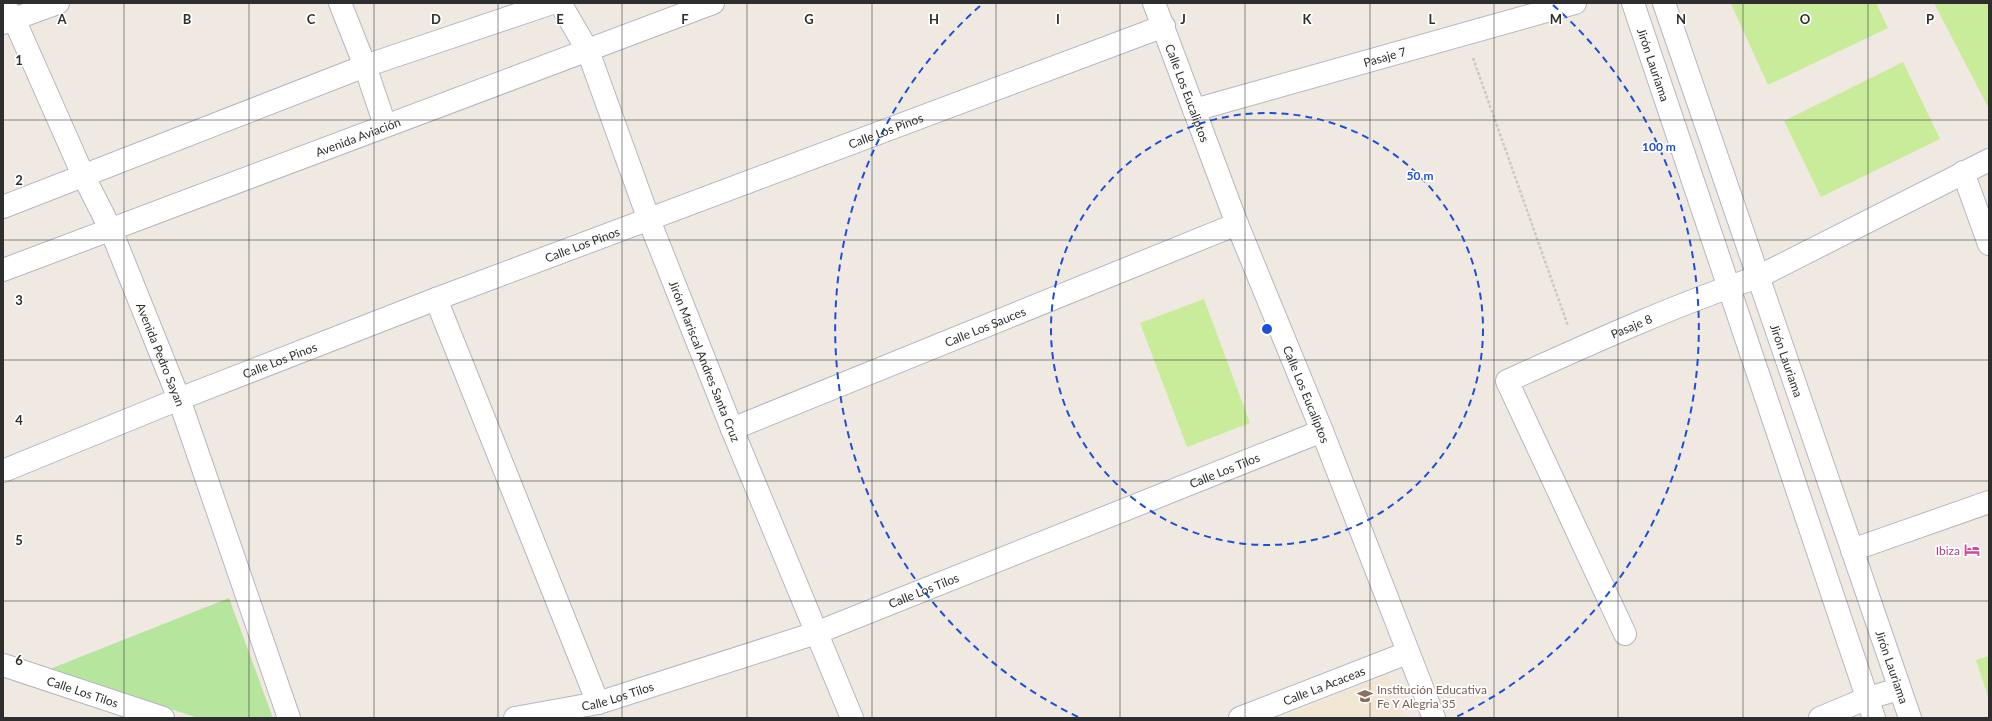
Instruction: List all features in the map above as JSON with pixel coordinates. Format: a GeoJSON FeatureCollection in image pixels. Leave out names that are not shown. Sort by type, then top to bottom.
{"type":"FeatureCollection","features":[{"type":"Feature","properties":{"kind":"street"},"geometry":{"type":"LineString","coordinates":[[7,16],[58,3]]}},
{"type":"Feature","properties":{"kind":"street"},"geometry":{"type":"LineString","coordinates":[[340,3],[365,66],[385,125]]}},
{"type":"Feature","properties":{"kind":"street"},"geometry":{"type":"LineString","coordinates":[[3,207],[365,66],[552,3]]}},
{"type":"Feature","properties":{"kind":"street","name":"Jirón Mariscal Andres Santa Cruz"},"geometry":{"type":"LineString","coordinates":[[560,3],[588,51],[649,220],[732,429],[852,718]]}},
{"type":"Feature","properties":{"kind":"street","name":"Avenida Aviación"},"geometry":{"type":"LineString","coordinates":[[3,270],[112,230],[385,125],[588,51],[713,3]]}},
{"type":"Feature","properties":{"kind":"street","name":"Calle Los Eucaliptos"},"geometry":{"type":"LineString","coordinates":[[1154,3],[1164,26],[1237,224],[1322,432],[1434,718]]}},
{"type":"Feature","properties":{"kind":"street","name":"Pasaje 7"},"geometry":{"type":"LineString","coordinates":[[1194,110],[1575,3]]}},
{"type":"Feature","properties":{"kind":"street","name":"Jirón Lauriama"},"geometry":{"type":"LineString","coordinates":[[1633,3],[1871,708]]}},
{"type":"Feature","properties":{"kind":"street","name":"Jirón Lauriama"},"geometry":{"type":"LineString","coordinates":[[1664,3],[1910,718]]}},
{"type":"Feature","properties":{"kind":"street","name":"Avenida Pedro Sayan"},"geometry":{"type":"LineString","coordinates":[[7,16],[83,175],[112,230],[178,400],[289,718]]}},
{"type":"Feature","properties":{"kind":"street","name":"Calle Los Pinos"},"geometry":{"type":"LineString","coordinates":[[3,471],[178,400],[436,299],[1164,26]]}},
{"type":"Feature","properties":{"kind":"street","name":"Pasaje 8"},"geometry":{"type":"LineString","coordinates":[[1625,634],[1507,381],[1576,349],[1729,287],[1758,278],[1989,160]]}},
{"type":"Feature","properties":{"kind":"street"},"geometry":{"type":"LineString","coordinates":[[1963,172],[1989,244]]}},
{"type":"Feature","properties":{"kind":"street","name":"Calle Los Sauces"},"geometry":{"type":"LineString","coordinates":[[732,429],[1237,224]]}},
{"type":"Feature","properties":{"kind":"street"},"geometry":{"type":"LineString","coordinates":[[436,299],[598,703]]}},
{"type":"Feature","properties":{"kind":"street","name":"Calle Los Tilos"},"geometry":{"type":"LineString","coordinates":[[515,718],[598,703],[816,633],[1322,432]]}},
{"type":"Feature","properties":{"kind":"street"},"geometry":{"type":"LineString","coordinates":[[1852,550],[1989,502]]}},
{"type":"Feature","properties":{"kind":"street","name":"Calle La Acaceas"},"geometry":{"type":"LineString","coordinates":[[1240,718],[1408,653]]}},
{"type":"Feature","properties":{"kind":"street","name":"Calle Los Tilos"},"geometry":{"type":"LineString","coordinates":[[3,665],[164,718]]}},
{"type":"Feature","properties":{"kind":"street"},"geometry":{"type":"LineString","coordinates":[[1820,718],[1871,708],[1900,689]]}},
{"type":"Feature","properties":{"kind":"path"},"geometry":{"type":"LineString","coordinates":[[1465,35],[1576,349]]}},
{"type":"Feature","properties":{"kind":"shaded area","name":"Institución Educativa Fe Y Alegria 35"},"geometry":{"type":"Polygon","coordinates":[[[1388,675],[1405,718],[1280,718],[1388,675]]]}},
{"type":"Feature","properties":{"kind":"green space"},"geometry":{"type":"Polygon","coordinates":[[[1876,3],[1888,28],[1768,85],[1731,4],[1876,3]]]}},
{"type":"Feature","properties":{"kind":"green space"},"geometry":{"type":"Polygon","coordinates":[[[1934,3],[1989,3],[1989,109],[1934,3]]]}},
{"type":"Feature","properties":{"kind":"green space"},"geometry":{"type":"Polygon","coordinates":[[[1903,62],[1940,139],[1821,197],[1784,121],[1903,62]]]}},
{"type":"Feature","properties":{"kind":"green space"},"geometry":{"type":"Polygon","coordinates":[[[1204,299],[1250,423],[1187,447],[1140,323],[1204,299]]]}},
{"type":"Feature","properties":{"kind":"green space"},"geometry":{"type":"Polygon","coordinates":[[[229,598],[273,718],[198,718],[50,669],[229,598]]]}},
{"type":"Feature","properties":{"kind":"green space"},"geometry":{"type":"Polygon","coordinates":[[[1989,656],[1989,699],[1976,660],[1989,656]]]}},
{"type":"Feature","properties":{"kind":"place","name":"Ibiza"},"geometry":{"type":"Point","coordinates":[1972,550]}},
{"type":"Feature","properties":{"kind":"place","name":"Institución Educativa Fe Y Alegria 35"},"geometry":{"type":"Point","coordinates":[1365,696]}}]}
